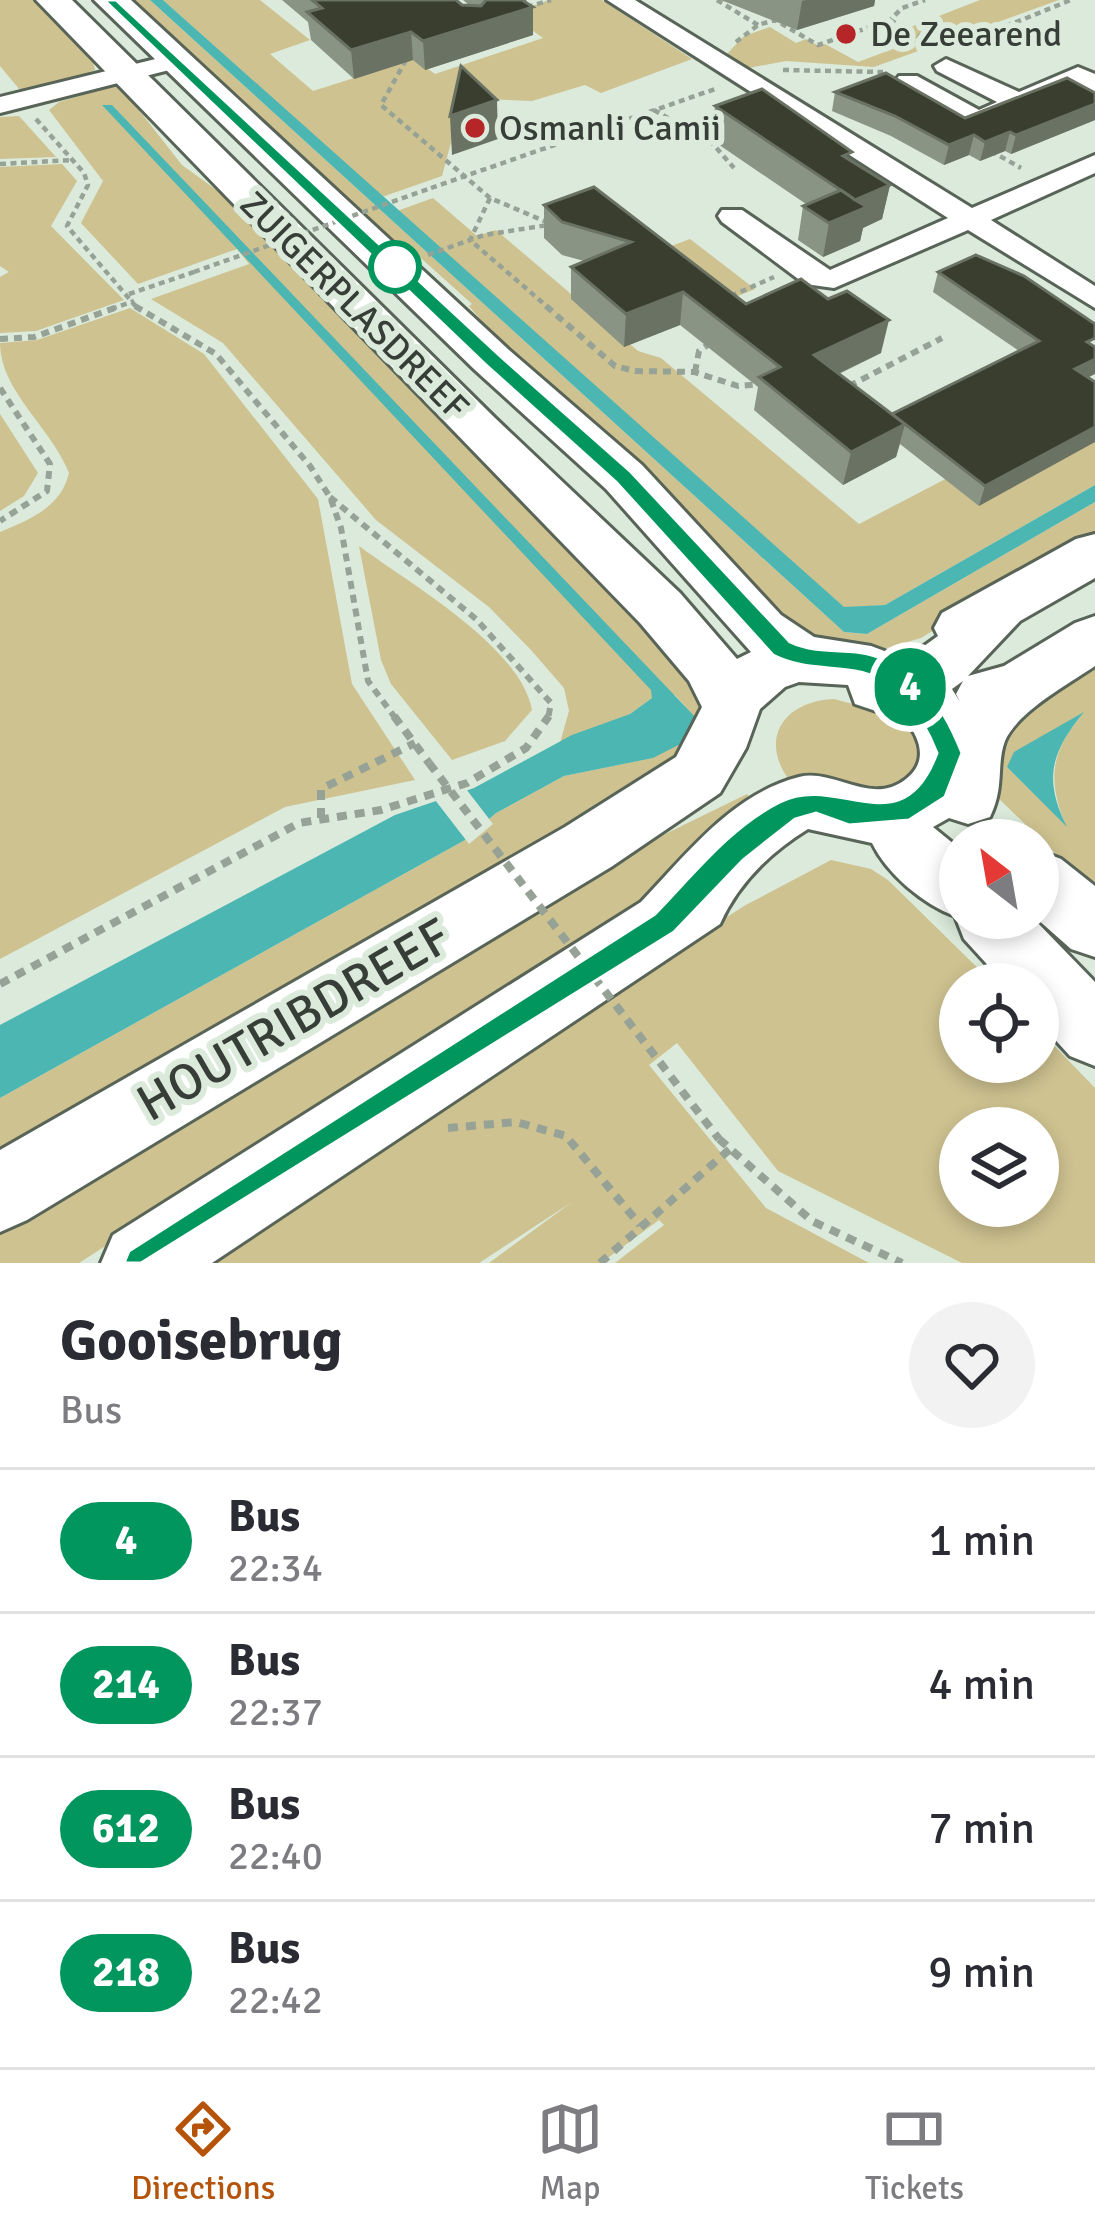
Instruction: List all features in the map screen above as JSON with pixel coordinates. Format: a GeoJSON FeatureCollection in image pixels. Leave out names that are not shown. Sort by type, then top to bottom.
{"type":"FeatureCollection","features":[{"type":"Feature","properties":{"kind":"main road","name":"ZUIGERPLASDREEF"},"geometry":{"type":"LineString","coordinates":[[53,0],[151,68],[624,477],[761,630],[765,737]]}},
{"type":"Feature","properties":{"kind":"main road","name":"ZUIGERPLASDREEF"},"geometry":{"type":"LineString","coordinates":[[111,0],[151,68],[660,608],[765,737]]}},
{"type":"Feature","properties":{"kind":"main road"},"geometry":{"type":"LineString","coordinates":[[141,1263],[781,848],[765,737],[770,697],[803,681],[844,680],[880,689],[893,677],[959,652],[997,612],[1095,553]]}},
{"type":"Feature","properties":{"kind":"main road"},"geometry":{"type":"LineString","coordinates":[[765,737],[862,842],[904,842],[938,829],[965,783],[986,718],[1022,683],[1095,638]]}},
{"type":"Feature","properties":{"kind":"main road"},"geometry":{"type":"LineString","coordinates":[[893,677],[933,711],[965,783]]}},
{"type":"Feature","properties":{"kind":"main road"},"geometry":{"type":"LineString","coordinates":[[765,737],[816,802],[849,814],[899,813],[965,783]]}},
{"type":"Feature","properties":{"kind":"main road","name":"HOUTRIBDREEF"},"geometry":{"type":"LineString","coordinates":[[0,1193],[588,847],[718,791],[765,737]]}},
{"type":"Feature","properties":{"kind":"main road"},"geometry":{"type":"LineString","coordinates":[[904,842],[939,871]]}},
{"type":"Feature","properties":{"kind":"main road"},"geometry":{"type":"LineString","coordinates":[[1059,897],[1095,927]]}},
{"type":"Feature","properties":{"kind":"main road"},"geometry":{"type":"LineString","coordinates":[[1008,939],[1095,1032]]}},
{"type":"Feature","properties":{"kind":"street"},"geometry":{"type":"LineString","coordinates":[[619,0],[1095,299]]}},
{"type":"Feature","properties":{"kind":"street"},"geometry":{"type":"LineString","coordinates":[[939,57],[1018,102]]}},
{"type":"Feature","properties":{"kind":"street"},"geometry":{"type":"LineString","coordinates":[[0,105],[151,68]]}},
{"type":"Feature","properties":{"kind":"street"},"geometry":{"type":"LineString","coordinates":[[899,75],[978,120],[1078,75],[1095,85]]}},
{"type":"Feature","properties":{"kind":"street"},"geometry":{"type":"LineString","coordinates":[[732,216],[817,278],[834,279],[1095,163]]}},
{"type":"Feature","properties":{"kind":"path"},"geometry":{"type":"LineString","coordinates":[[512,12],[550,0]]}},
{"type":"Feature","properties":{"kind":"path"},"geometry":{"type":"LineString","coordinates":[[717,0],[758,25]]}},
{"type":"Feature","properties":{"kind":"path"},"geometry":{"type":"LineString","coordinates":[[714,58],[758,25],[776,20],[818,45],[890,20],[902,8],[926,0]]}},
{"type":"Feature","properties":{"kind":"path"},"geometry":{"type":"LineString","coordinates":[[890,20],[939,57],[1071,0]]}},
{"type":"Feature","properties":{"kind":"path"},"geometry":{"type":"LineString","coordinates":[[392,48],[409,62],[381,105],[489,196],[552,224],[470,240],[422,257]]}},
{"type":"Feature","properties":{"kind":"path"},"geometry":{"type":"LineString","coordinates":[[746,78],[787,70],[899,75]]}},
{"type":"Feature","properties":{"kind":"path"},"geometry":{"type":"LineString","coordinates":[[0,339],[34,337],[194,272],[709,91]]}},
{"type":"Feature","properties":{"kind":"path"},"geometry":{"type":"LineString","coordinates":[[654,110],[693,136],[713,141],[730,156],[734,168]]}},
{"type":"Feature","properties":{"kind":"path"},"geometry":{"type":"LineString","coordinates":[[693,136],[712,130]]}},
{"type":"Feature","properties":{"kind":"path"},"geometry":{"type":"LineString","coordinates":[[0,164],[72,160],[88,185],[67,226],[141,313],[216,354],[330,497],[383,548],[525,663],[551,703],[547,724],[526,748],[467,783],[381,810],[299,823],[0,984]]}},
{"type":"Feature","properties":{"kind":"path"},"geometry":{"type":"LineString","coordinates":[[470,240],[489,196]]}},
{"type":"Feature","properties":{"kind":"path"},"geometry":{"type":"LineString","coordinates":[[470,240],[614,366],[632,373],[695,372],[722,386],[763,384]]}},
{"type":"Feature","properties":{"kind":"path"},"geometry":{"type":"LineString","coordinates":[[729,296],[800,266]]}},
{"type":"Feature","properties":{"kind":"path"},"geometry":{"type":"LineString","coordinates":[[832,394],[942,338]]}},
{"type":"Feature","properties":{"kind":"path"},"geometry":{"type":"LineString","coordinates":[[695,372],[699,351],[715,340]]}},
{"type":"Feature","properties":{"kind":"path"},"geometry":{"type":"LineString","coordinates":[[0,388],[50,464],[47,491],[0,521]]}},
{"type":"Feature","properties":{"kind":"path"},"geometry":{"type":"LineString","coordinates":[[330,497],[341,527],[368,681],[429,764],[719,1138],[812,1221],[902,1263]]}},
{"type":"Feature","properties":{"kind":"path"},"geometry":{"type":"LineString","coordinates":[[321,818],[321,789],[415,742]]}},
{"type":"Feature","properties":{"kind":"path"},"geometry":{"type":"LineString","coordinates":[[446,1129],[516,1122],[566,1136],[640,1226]]}},
{"type":"Feature","properties":{"kind":"path"},"geometry":{"type":"LineString","coordinates":[[600,1263],[730,1149]]}},
{"type":"Feature","properties":{"kind":"shaded area"},"geometry":{"type":"Polygon","coordinates":[[[0,0],[34,0],[93,61],[95,70],[25,96],[0,66],[0,0]]]}},
{"type":"Feature","properties":{"kind":"shaded area"},"geometry":{"type":"Polygon","coordinates":[[[126,0],[150,0],[844,632],[867,634],[1095,502],[1095,532],[921,638],[877,651],[800,639],[514,360],[469,306],[472,304],[413,251],[403,254],[126,0]]]}},
{"type":"Feature","properties":{"kind":"shaded area"},"geometry":{"type":"Polygon","coordinates":[[[163,0],[260,0],[310,40],[270,54],[313,91],[414,59],[435,74],[543,38],[509,14],[549,0],[602,0],[692,59],[601,93],[585,85],[532,101],[463,98],[442,176],[382,197],[163,0]]]}},
{"type":"Feature","properties":{"kind":"shaded area"},"geometry":{"type":"Polygon","coordinates":[[[980,0],[1059,0],[874,67],[786,61],[748,68],[726,55],[744,36],[770,27],[796,43],[806,39],[825,44],[858,62],[917,40],[903,30],[980,0]]]}},
{"type":"Feature","properties":{"kind":"shaded area"},"geometry":{"type":"Polygon","coordinates":[[[120,86],[182,165],[222,194],[696,681],[706,718],[676,773],[0,1167],[0,1098],[465,840],[496,813],[564,776],[652,758],[696,735],[697,720],[675,695],[652,691],[652,698],[630,714],[560,743],[569,711],[564,688],[531,650],[489,607],[376,520],[223,343],[151,299],[249,264],[237,249],[138,284],[81,223],[103,181],[49,110],[59,102],[120,86]]]}},
{"type":"Feature","properties":{"kind":"shaded area"},"geometry":{"type":"Polygon","coordinates":[[[19,116],[56,157],[0,159],[0,117],[19,116]]]}},
{"type":"Feature","properties":{"kind":"shaded area"},"geometry":{"type":"Polygon","coordinates":[[[62,164],[77,181],[51,226],[124,300],[36,331],[0,333],[0,277],[9,272],[0,266],[0,167],[62,164]]]}},
{"type":"Feature","properties":{"kind":"shaded area"},"geometry":{"type":"Polygon","coordinates":[[[433,198],[477,236],[496,230],[638,351],[661,358],[859,524],[955,474],[1095,424],[1095,485],[885,605],[844,608],[397,211],[433,198]]]}},
{"type":"Feature","properties":{"kind":"shaded area"},"geometry":{"type":"Polygon","coordinates":[[[690,239],[755,289],[716,305],[650,254],[690,239]]]}},
{"type":"Feature","properties":{"kind":"shaded area"},"geometry":{"type":"Polygon","coordinates":[[[130,308],[204,354],[318,499],[352,684],[415,780],[285,807],[0,959],[0,532],[52,503],[69,473],[8,377],[0,343],[37,340],[130,308]]]}},
{"type":"Feature","properties":{"kind":"shaded area"},"geometry":{"type":"Polygon","coordinates":[[[0,414],[38,473],[24,496],[0,511],[0,414]]]}},
{"type":"Feature","properties":{"kind":"shaded area"},"geometry":{"type":"Polygon","coordinates":[[[359,546],[460,618],[507,663],[532,710],[505,741],[452,760],[391,684],[381,660],[359,546]]]}},
{"type":"Feature","properties":{"kind":"shaded area"},"geometry":{"type":"Polygon","coordinates":[[[1095,665],[1095,892],[1059,857],[1059,819],[1020,819],[992,792],[1006,723],[1095,665]],[[1081,716],[1007,767],[1065,824],[1054,780],[1063,742],[1081,716]]]}},
{"type":"Feature","properties":{"kind":"shaded area"},"geometry":{"type":"Polygon","coordinates":[[[834,699],[864,707],[899,707],[924,748],[913,777],[890,791],[790,781],[776,751],[781,725],[802,707],[834,699]]]}},
{"type":"Feature","properties":{"kind":"shaded area"},"geometry":{"type":"Polygon","coordinates":[[[747,794],[764,812],[635,915],[559,954],[79,1263],[0,1263],[0,1223],[602,865],[747,794]]]}},
{"type":"Feature","properties":{"kind":"shaded area"},"geometry":{"type":"Polygon","coordinates":[[[831,860],[871,869],[888,880],[939,930],[939,939],[948,939],[973,963],[939,963],[939,1083],[1059,1083],[1059,1051],[1095,1088],[1095,1263],[962,1263],[778,1171],[677,1043],[649,1065],[766,1208],[869,1263],[615,1263],[664,1225],[659,1220],[601,1263],[489,1263],[572,1202],[479,1263],[191,1263],[744,906],[831,860]]]}},
{"type":"Feature","properties":{"kind":"water"},"geometry":{"type":"Polygon","coordinates":[[[150,0],[163,0],[844,607],[885,605],[1095,485],[1095,502],[867,634],[844,632],[150,0]]]}},
{"type":"Feature","properties":{"kind":"water"},"geometry":{"type":"Polygon","coordinates":[[[102,105],[112,105],[698,720],[696,736],[653,758],[564,776],[496,813],[465,840],[0,1098],[0,1025],[395,815],[474,788],[572,735],[630,714],[652,698],[651,690],[102,105]]]}},
{"type":"Feature","properties":{"kind":"water"},"geometry":{"type":"Polygon","coordinates":[[[1084,712],[1064,740],[1054,767],[1055,794],[1067,827],[1007,767],[1014,752],[1084,712]]]}},
{"type":"Feature","properties":{"kind":"pier"},"geometry":{"type":"Polygon","coordinates":[[[463,785],[493,824],[469,844],[432,796],[463,785]]]}},
{"type":"Feature","properties":{"kind":"building"},"geometry":{"type":"Polygon","coordinates":[[[312,0],[456,0],[481,6],[486,0],[522,0],[533,7],[423,41],[411,32],[351,50],[307,12],[322,8],[312,0]]]}},
{"type":"Feature","properties":{"kind":"building"},"geometry":{"type":"Polygon","coordinates":[[[461,66],[497,100],[450,116],[461,66]]]}},
{"type":"Feature","properties":{"kind":"building"},"geometry":{"type":"Polygon","coordinates":[[[886,73],[965,118],[1067,78],[1095,93],[1095,104],[1016,135],[1010,132],[985,142],[974,135],[949,145],[835,92],[886,73]]]}},
{"type":"Feature","properties":{"kind":"building"},"geometry":{"type":"Polygon","coordinates":[[[762,89],[852,152],[843,156],[890,185],[855,200],[867,207],[829,223],[803,206],[841,190],[715,106],[762,89]]]}},
{"type":"Feature","properties":{"kind":"building"},"geometry":{"type":"Polygon","coordinates":[[[594,187],[746,304],[801,279],[828,299],[847,291],[889,320],[814,355],[905,424],[851,452],[759,377],[780,367],[683,292],[626,314],[571,267],[631,242],[562,222],[544,205],[594,187]]]}},
{"type":"Feature","properties":{"kind":"building"},"geometry":{"type":"Polygon","coordinates":[[[976,255],[1024,276],[1095,324],[1095,338],[1087,342],[1095,347],[1095,359],[1075,369],[1095,382],[1095,427],[985,486],[892,414],[1039,341],[938,272],[976,255]]]}},
{"type":"Feature","properties":{"kind":"bus line","name":"4"},"geometry":{"type":"LineString","coordinates":[[111,0],[492,360],[624,477],[781,648],[801,658],[846,658],[895,676],[933,711],[950,753],[936,790],[899,813],[849,814],[816,802],[787,810],[734,852],[664,923],[141,1263]]}},
{"type":"Feature","properties":{"kind":"place","name":"De Zeearend"},"geometry":{"type":"Point","coordinates":[846,34]}},
{"type":"Feature","properties":{"kind":"place","name":"Osmanli Camii"},"geometry":{"type":"Point","coordinates":[475,128]}}]}
